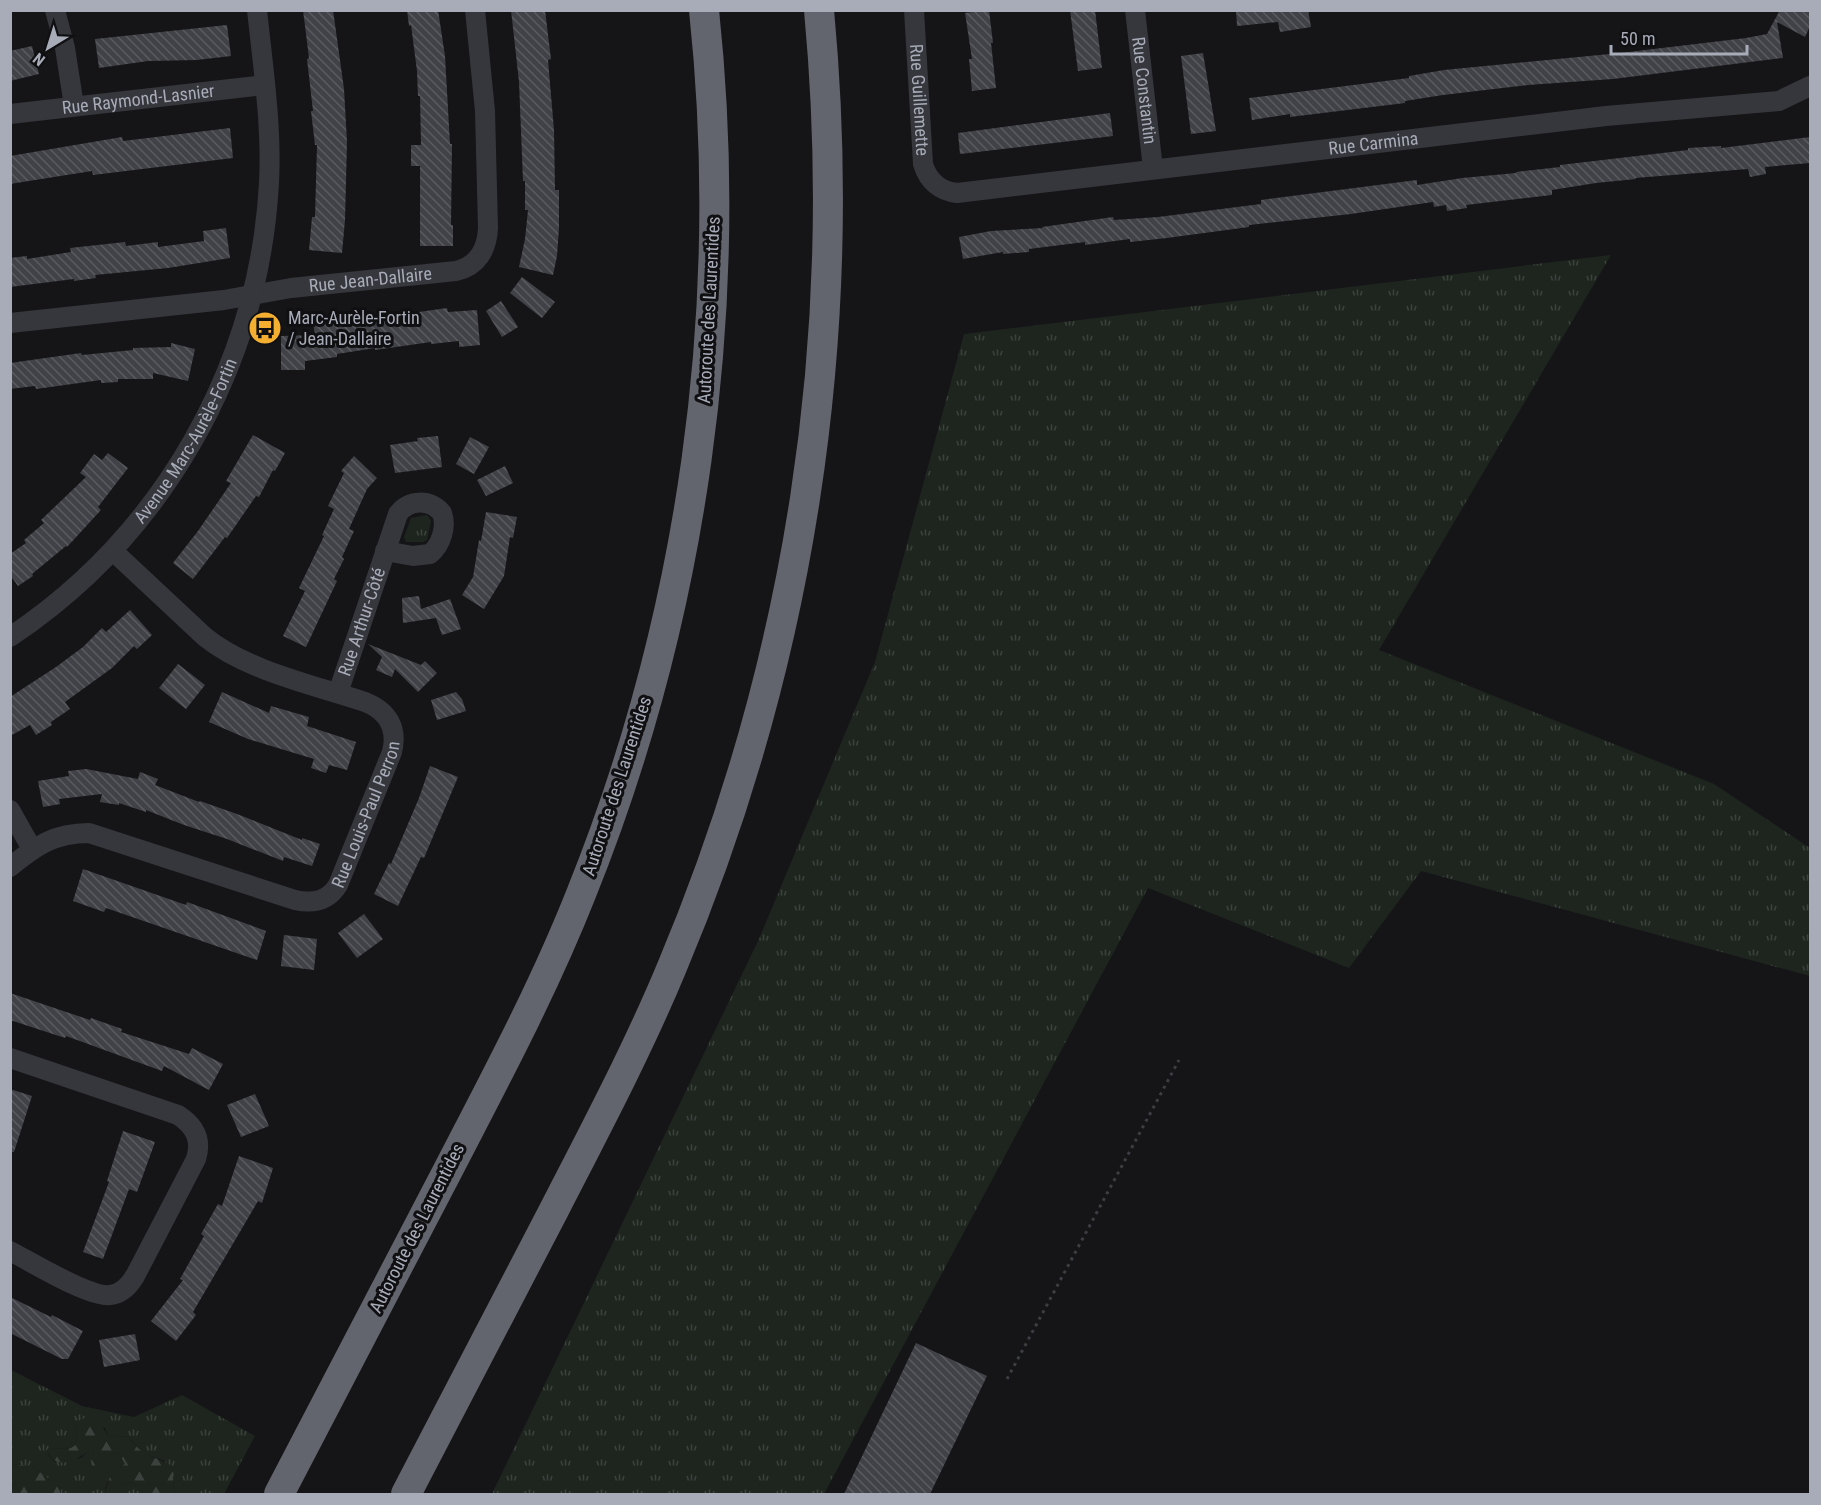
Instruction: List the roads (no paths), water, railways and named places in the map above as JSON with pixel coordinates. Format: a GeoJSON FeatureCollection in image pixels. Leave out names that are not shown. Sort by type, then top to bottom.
{"type":"FeatureCollection","features":[{"type":"Feature","properties":{"kind":"highway","name":"Autoroute des Laurentides"},"geometry":{"type":"LineString","coordinates":[[279,1494],[543,982],[592,864],[644,707],[666,622],[686,525],[697,457],[707,368],[715,188],[711,93],[704,10]]}},
{"type":"Feature","properties":{"kind":"highway"},"geometry":{"type":"LineString","coordinates":[[410,1489],[579,1162],[652,1013],[713,862],[757,723],[770,675],[799,538],[820,392],[827,292],[829,196],[826,93],[819,10]]}},
{"type":"Feature","properties":{"kind":"street"},"geometry":{"type":"LineString","coordinates":[[55,10],[62,35],[74,106]]}},
{"type":"Feature","properties":{"kind":"street","name":"Avenue Marc-Aurèle-Fortin"},"geometry":{"type":"LineString","coordinates":[[10,637],[70,592],[113,551],[147,511],[195,437],[228,370],[252,294],[264,233],[269,183],[265,85],[257,10]]}},
{"type":"Feature","properties":{"kind":"street","name":"Rue Jean-Dallaire"},"geometry":{"type":"LineString","coordinates":[[10,323],[224,300],[291,288],[456,271],[468,267],[479,257],[487,242],[488,217],[484,99],[475,10]]}},
{"type":"Feature","properties":{"kind":"street","name":"Rue Guillemette"},"geometry":{"type":"LineString","coordinates":[[914,10],[923,164],[935,184]]}},
{"type":"Feature","properties":{"kind":"street","name":"Rue Constantin"},"geometry":{"type":"LineString","coordinates":[[1135,10],[1153,169]]}},
{"type":"Feature","properties":{"kind":"street","name":"Rue Raymond-Lasnier"},"geometry":{"type":"LineString","coordinates":[[10,114],[265,85]]}},
{"type":"Feature","properties":{"kind":"street","name":"Rue Carmina"},"geometry":{"type":"LineString","coordinates":[[935,184],[946,191],[957,193],[1606,116],[1779,101],[1810,86]]}},
{"type":"Feature","properties":{"kind":"street","name":"Rue Arthur-Côté"},"geometry":{"type":"LineString","coordinates":[[338,693],[386,550]]}},
{"type":"Feature","properties":{"kind":"street","name":"Rue Louis-Paul Perron"},"geometry":{"type":"LineString","coordinates":[[10,867],[32,849],[53,838],[70,833],[89,833],[295,900],[309,903],[321,901],[335,890],[341,879],[392,752],[395,736],[391,723],[379,709],[250,664],[222,650],[205,637],[113,551]]}},
{"type":"Feature","properties":{"kind":"street"},"geometry":{"type":"LineString","coordinates":[[10,810],[32,849]]}},
{"type":"Feature","properties":{"kind":"street"},"geometry":{"type":"LineString","coordinates":[[10,1058],[178,1114],[194,1129],[199,1146],[196,1159],[135,1276],[123,1290],[112,1295],[93,1294],[10,1251]]}},
{"type":"Feature","properties":{"kind":"place","name":"Marc-Aurèle-Fortin / Jean-Dallaire"},"geometry":{"type":"Point","coordinates":[265,328]}}]}
